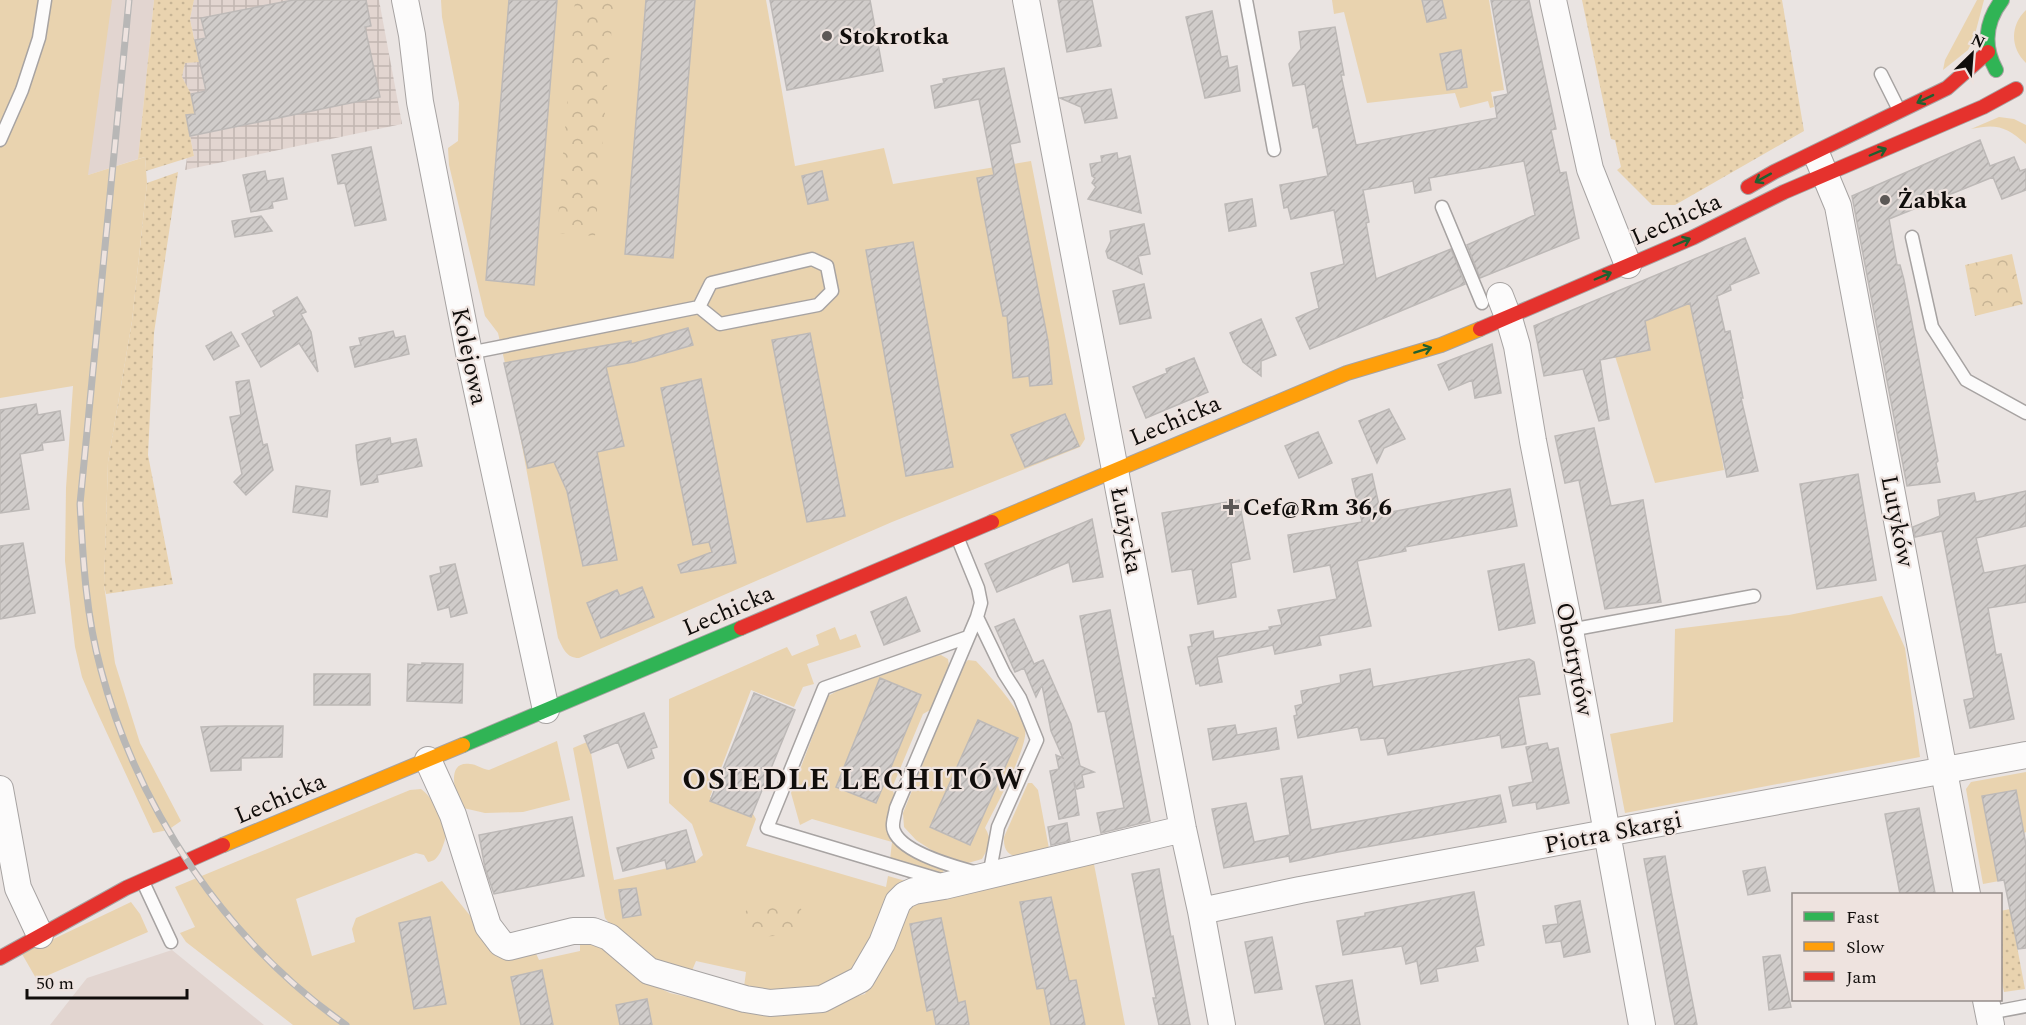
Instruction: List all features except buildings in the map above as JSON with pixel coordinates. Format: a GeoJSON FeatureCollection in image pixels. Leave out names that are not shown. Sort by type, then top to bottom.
{"type":"FeatureCollection","features":[{"type":"Feature","properties":{"kind":"street","name":"Kolejowa"},"geometry":{"type":"LineString","coordinates":[[405,0],[412,35],[420,102],[469,353],[546,710]]}},
{"type":"Feature","properties":{"kind":"street","name":"Łużycka"},"geometry":{"type":"LineString","coordinates":[[1026,0],[1222,1025]]}},
{"type":"Feature","properties":{"kind":"street"},"geometry":{"type":"LineString","coordinates":[[1553,0],[1590,169],[1621,251]]}},
{"type":"Feature","properties":{"kind":"street"},"geometry":{"type":"LineString","coordinates":[[2002,0],[1989,21],[1988,52],[1994,67],[2004,79],[2021,91]]}},
{"type":"Feature","properties":{"kind":"street","name":"Lechicka"},"geometry":{"type":"LineString","coordinates":[[0,958],[33,925],[126,888],[1347,373],[1441,345],[1495,303],[1621,251],[1692,238],[1784,192],[1820,163],[1899,111],[1947,88],[1988,52]]}},
{"type":"Feature","properties":{"kind":"street","name":"Lechicka"},"geometry":{"type":"LineString","coordinates":[[1735,194],[1976,110],[2021,91]]}},
{"type":"Feature","properties":{"kind":"street","name":"Lutyków"},"geometry":{"type":"LineString","coordinates":[[1820,163],[1838,206],[1967,893]]}},
{"type":"Feature","properties":{"kind":"street","name":"Obotrytów"},"geometry":{"type":"LineString","coordinates":[[1495,303],[1517,346],[1642,1025]]}},
{"type":"Feature","properties":{"kind":"street","name":"Lechicka"},"geometry":{"type":"LineString","coordinates":[[1347,373],[1398,343]]}},
{"type":"Feature","properties":{"kind":"street","name":"Piotra Skargi"},"geometry":{"type":"LineString","coordinates":[[1201,911],[1300,890],[2026,755]]}},
{"type":"Feature","properties":{"kind":"street"},"geometry":{"type":"LineString","coordinates":[[428,760],[453,815],[488,926],[501,943],[509,947],[573,931],[593,931],[609,937],[649,971],[745,999],[770,1003],[822,999],[861,979],[882,943],[898,902],[905,895],[914,891],[954,884],[1183,830]]}},
{"type":"Feature","properties":{"kind":"street"},"geometry":{"type":"LineString","coordinates":[[0,789],[18,888],[33,925]]}},
{"type":"Feature","properties":{"kind":"street","name":"Lechicka"},"geometry":{"type":"LineString","coordinates":[[59,910],[126,888]]}},
{"type":"Feature","properties":{"kind":"lane"},"geometry":{"type":"LineString","coordinates":[[0,140],[22,90],[36,48],[45,0]]}},
{"type":"Feature","properties":{"kind":"lane"},"geometry":{"type":"LineString","coordinates":[[1246,0],[1274,150]]}},
{"type":"Feature","properties":{"kind":"lane"},"geometry":{"type":"LineString","coordinates":[[1881,74],[1899,111]]}},
{"type":"Feature","properties":{"kind":"lane"},"geometry":{"type":"LineString","coordinates":[[1442,207],[1495,303]]}},
{"type":"Feature","properties":{"kind":"lane"},"geometry":{"type":"LineString","coordinates":[[1912,237],[1932,327],[1966,380],[2026,413]]}},
{"type":"Feature","properties":{"kind":"lane"},"geometry":{"type":"LineString","coordinates":[[812,259],[827,266],[832,291],[818,305],[720,324],[699,307],[711,283],[812,259]]}},
{"type":"Feature","properties":{"kind":"lane"},"geometry":{"type":"LineString","coordinates":[[469,353],[699,307]]}},
{"type":"Feature","properties":{"kind":"lane"},"geometry":{"type":"LineString","coordinates":[[957,537],[978,588],[981,603],[896,808],[893,831],[914,850],[948,866],[989,876],[998,827],[1037,740],[1020,698],[1004,673],[977,617]]}},
{"type":"Feature","properties":{"kind":"lane"},"geometry":{"type":"LineString","coordinates":[[1570,630],[1754,596]]}},
{"type":"Feature","properties":{"kind":"lane"},"geometry":{"type":"LineString","coordinates":[[954,884],[767,828],[824,688],[968,638]]}},
{"type":"Feature","properties":{"kind":"lane"},"geometry":{"type":"LineString","coordinates":[[142,881],[171,942]]}},
{"type":"Feature","properties":{"kind":"lane"},"geometry":{"type":"LineString","coordinates":[[1989,1013],[2026,1006]]}},
{"type":"Feature","properties":{"kind":"shaded area"},"geometry":{"type":"Polygon","coordinates":[[[0,0],[154,0],[138,159],[88,175],[0,0]]]}},
{"type":"Feature","properties":{"kind":"shaded area"},"geometry":{"type":"Polygon","coordinates":[[[194,0],[379,0],[402,124],[185,170],[187,158],[194,156],[186,115],[195,114],[182,77],[185,63],[199,61],[190,19],[194,0]]]}},
{"type":"Feature","properties":{"kind":"shaded area"},"geometry":{"type":"Polygon","coordinates":[[[172,950],[264,1025],[50,1025],[87,978],[172,950]]]}},
{"type":"Feature","properties":{"kind":"green space"},"geometry":{"type":"Polygon","coordinates":[[[0,0],[112,0],[88,175],[145,157],[147,183],[132,321],[108,462],[104,585],[115,663],[140,743],[181,821],[168,830],[153,833],[82,677],[75,647],[65,561],[66,488],[73,386],[0,398],[0,0]]]}},
{"type":"Feature","properties":{"kind":"green space"},"geometry":{"type":"Polygon","coordinates":[[[154,0],[194,0],[190,19],[199,62],[185,63],[182,77],[191,94],[195,114],[186,116],[194,156],[146,171],[145,157],[138,159],[154,0]]]}},
{"type":"Feature","properties":{"kind":"green space"},"geometry":{"type":"Polygon","coordinates":[[[441,0],[766,0],[795,166],[884,148],[893,184],[1031,161],[1085,439],[1080,447],[892,522],[579,658],[568,654],[558,638],[513,398],[498,333],[485,316],[449,165],[448,148],[458,141],[459,103],[442,17],[441,0]]]}},
{"type":"Feature","properties":{"kind":"green space"},"geometry":{"type":"Polygon","coordinates":[[[575,0],[614,0],[595,236],[557,233],[575,0]]]}},
{"type":"Feature","properties":{"kind":"green space"},"geometry":{"type":"Polygon","coordinates":[[[1332,0],[1489,0],[1504,90],[1491,92],[1494,107],[1490,108],[1488,101],[1460,108],[1455,93],[1367,103],[1344,12],[1334,14],[1332,0]]]}},
{"type":"Feature","properties":{"kind":"green space"},"geometry":{"type":"Polygon","coordinates":[[[1582,0],[1782,0],[1804,131],[1675,205],[1652,205],[1617,170],[1621,167],[1615,140],[1611,139],[1582,0]]]}},
{"type":"Feature","properties":{"kind":"green space"},"geometry":{"type":"Polygon","coordinates":[[[1977,0],[1984,0],[1974,38],[1968,50],[1943,70],[1945,60],[1977,0]]]}},
{"type":"Feature","properties":{"kind":"green space"},"geometry":{"type":"Polygon","coordinates":[[[2026,10],[2026,63],[2017,50],[2014,36],[2017,22],[2026,10]]]}},
{"type":"Feature","properties":{"kind":"green space"},"geometry":{"type":"Polygon","coordinates":[[[1999,117],[2014,119],[2026,125],[2026,144],[2001,128],[1988,126],[1971,129],[1999,117]]]}},
{"type":"Feature","properties":{"kind":"green space"},"geometry":{"type":"Polygon","coordinates":[[[178,172],[154,333],[148,455],[173,584],[106,594],[104,585],[108,462],[132,321],[147,183],[178,172]]]}},
{"type":"Feature","properties":{"kind":"green space"},"geometry":{"type":"Polygon","coordinates":[[[2012,254],[2023,304],[1975,316],[1965,265],[2012,254]]]}},
{"type":"Feature","properties":{"kind":"green space"},"geometry":{"type":"Polygon","coordinates":[[[1693,299],[1724,470],[1655,483],[1615,356],[1621,329],[1693,299]]]}},
{"type":"Feature","properties":{"kind":"green space"},"geometry":{"type":"Polygon","coordinates":[[[1882,596],[1905,648],[1920,757],[1625,813],[1610,734],[1673,722],[1675,629],[1789,615],[1882,596]]]}},
{"type":"Feature","properties":{"kind":"green space"},"geometry":{"type":"Polygon","coordinates":[[[835,627],[840,640],[856,634],[861,647],[807,664],[814,684],[803,687],[794,707],[751,690],[710,797],[753,814],[756,819],[746,846],[886,887],[888,876],[916,884],[863,962],[828,987],[784,992],[744,987],[746,972],[696,961],[691,973],[644,960],[605,918],[573,748],[587,742],[591,753],[614,880],[695,862],[703,855],[692,824],[669,803],[669,699],[787,647],[792,656],[819,645],[816,635],[835,627]]]}},
{"type":"Feature","properties":{"kind":"green space"},"geometry":{"type":"Polygon","coordinates":[[[941,655],[948,659],[949,666],[930,710],[923,714],[892,788],[895,797],[889,826],[944,870],[941,876],[890,860],[892,842],[812,819],[800,825],[791,793],[828,696],[941,655]]]}},
{"type":"Feature","properties":{"kind":"green space"},"geometry":{"type":"Polygon","coordinates":[[[968,660],[976,661],[1018,712],[1025,729],[1025,738],[1003,793],[985,828],[989,837],[988,847],[982,859],[968,863],[936,853],[916,840],[904,827],[903,813],[963,665],[968,660]]]}},
{"type":"Feature","properties":{"kind":"green space"},"geometry":{"type":"Polygon","coordinates":[[[557,741],[570,800],[523,812],[485,813],[459,807],[454,779],[457,767],[470,764],[489,770],[557,741]]]}},
{"type":"Feature","properties":{"kind":"green space"},"geometry":{"type":"Polygon","coordinates":[[[2026,772],[2026,832],[2024,833],[2026,876],[1983,884],[1966,789],[1971,782],[2026,772]]]}},
{"type":"Feature","properties":{"kind":"green space"},"geometry":{"type":"Polygon","coordinates":[[[1028,783],[1032,783],[1038,790],[1050,854],[1019,857],[1008,852],[1004,837],[1028,783]]]}},
{"type":"Feature","properties":{"kind":"green space"},"geometry":{"type":"Polygon","coordinates":[[[421,789],[438,809],[446,828],[445,840],[438,856],[428,862],[424,855],[416,853],[296,899],[312,956],[355,942],[352,929],[356,918],[442,881],[489,939],[533,947],[539,960],[580,951],[580,942],[601,941],[641,980],[670,993],[767,1016],[814,1009],[865,994],[911,902],[1093,859],[1125,1025],[293,1025],[186,942],[180,933],[195,927],[175,887],[410,790],[421,789]]]}},
{"type":"Feature","properties":{"kind":"green space"},"geometry":{"type":"Polygon","coordinates":[[[131,902],[140,914],[148,932],[37,980],[22,954],[131,902]]]}},
{"type":"Feature","properties":{"kind":"green space"},"geometry":{"type":"Polygon","coordinates":[[[798,904],[801,908],[804,928],[801,935],[748,937],[743,934],[742,915],[747,910],[798,904]]]}},
{"type":"Feature","properties":{"kind":"green space"},"geometry":{"type":"Polygon","coordinates":[[[2010,909],[2025,989],[2004,992],[2002,911],[2010,909]]]}},
{"type":"Feature","properties":{"kind":"railway"},"geometry":{"type":"LineString","coordinates":[[129,0],[80,504],[86,588],[96,650],[117,722],[138,773],[163,822],[193,869],[226,913],[263,954],[303,992],[346,1025]]}},
{"type":"Feature","properties":{"kind":"traffic: fast"},"geometry":{"type":"LineString","coordinates":[[1996,70],[1989,52],[1988,34],[1992,17],[2002,0]]}},
{"type":"Feature","properties":{"kind":"traffic: fast"},"geometry":{"type":"LineString","coordinates":[[463,745],[741,628]]}},
{"type":"Feature","properties":{"kind":"traffic: slow"},"geometry":{"type":"LineString","coordinates":[[992,522],[1347,373],[1441,345],[1480,329]]}},
{"type":"Feature","properties":{"kind":"traffic: slow"},"geometry":{"type":"LineString","coordinates":[[223,845],[463,745]]}},
{"type":"Feature","properties":{"kind":"traffic: jam"},"geometry":{"type":"LineString","coordinates":[[1748,187],[1774,172],[1947,88],[1988,52]]}},
{"type":"Feature","properties":{"kind":"traffic: jam"},"geometry":{"type":"LineString","coordinates":[[1480,329],[1692,238],[1784,192],[1983,107],[2016,89]]}},
{"type":"Feature","properties":{"kind":"traffic: jam"},"geometry":{"type":"LineString","coordinates":[[741,628],[992,522]]}},
{"type":"Feature","properties":{"kind":"traffic: jam"},"geometry":{"type":"LineString","coordinates":[[0,958],[126,888],[223,845]]}},
{"type":"Feature","properties":{"kind":"place","name":"Stokrotka"},"geometry":{"type":"Point","coordinates":[827,36]}},
{"type":"Feature","properties":{"kind":"place","name":"Żabka"},"geometry":{"type":"Point","coordinates":[1885,200]}},
{"type":"Feature","properties":{"kind":"place","name":"Cef@Rm 36,6"},"geometry":{"type":"Point","coordinates":[1231,507]}},
{"type":"Feature","properties":{"kind":"district","name":"OSIEDLE LECHITÓW"},"geometry":{"type":"Point","coordinates":[854,779]}}]}
